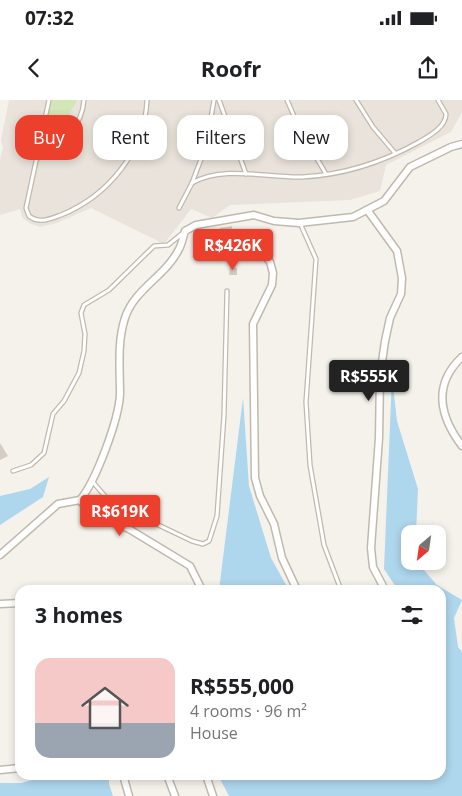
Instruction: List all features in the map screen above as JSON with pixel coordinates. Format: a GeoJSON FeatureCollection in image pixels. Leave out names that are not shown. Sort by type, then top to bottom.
{"type":"FeatureCollection","features":[{"type":"Feature","properties":{"kind":"street"},"geometry":{"type":"LineString","coordinates":[[0,555],[58,504],[80,500],[92,480],[118,414],[120,345],[125,316],[144,287],[175,256],[184,231],[196,225],[254,215],[274,220],[299,222],[348,218],[368,211],[384,201],[410,167],[451,147],[462,144]]}},
{"type":"Feature","properties":{"kind":"street"},"geometry":{"type":"LineString","coordinates":[[368,211],[397,251],[402,278],[401,294],[386,334],[380,376],[379,438],[371,548],[373,567],[382,585]]}},
{"type":"Feature","properties":{"kind":"street"},"geometry":{"type":"LineString","coordinates":[[259,248],[270,262],[273,274],[272,285],[256,316],[253,333],[255,478],[260,496],[274,524],[282,558],[295,585]]}},
{"type":"Feature","properties":{"kind":"street"},"geometry":{"type":"LineString","coordinates":[[462,357],[449,374],[442,399],[443,412],[447,423],[462,446]]}},
{"type":"Feature","properties":{"kind":"street"},"geometry":{"type":"LineString","coordinates":[[80,500],[90,512],[129,529],[190,566],[200,585]]}},
{"type":"Feature","properties":{"kind":"street"},"geometry":{"type":"LineString","coordinates":[[0,604],[15,603]]}},
{"type":"Feature","properties":{"kind":"street"},"geometry":{"type":"LineString","coordinates":[[0,770],[15,768]]}},
{"type":"Feature","properties":{"kind":"street"},"geometry":{"type":"LineString","coordinates":[[124,780],[129,796]]}},
{"type":"Feature","properties":{"kind":"street"},"geometry":{"type":"LineString","coordinates":[[169,780],[174,796]]}},
{"type":"Feature","properties":{"kind":"street"},"geometry":{"type":"LineString","coordinates":[[208,780],[213,796]]}},
{"type":"Feature","properties":{"kind":"lane"},"geometry":{"type":"LineString","coordinates":[[46,115],[49,100]]}},
{"type":"Feature","properties":{"kind":"lane"},"geometry":{"type":"LineString","coordinates":[[79,115],[84,100]]}},
{"type":"Feature","properties":{"kind":"lane"},"geometry":{"type":"LineString","coordinates":[[36,160],[26,208],[29,216],[42,221],[77,208],[109,183],[131,155],[139,139],[147,100]]}},
{"type":"Feature","properties":{"kind":"lane"},"geometry":{"type":"LineString","coordinates":[[211,115],[214,100]]}},
{"type":"Feature","properties":{"kind":"lane"},"geometry":{"type":"LineString","coordinates":[[219,100],[224,115]]}},
{"type":"Feature","properties":{"kind":"lane"},"geometry":{"type":"LineString","coordinates":[[287,100],[300,130],[326,174]]}},
{"type":"Feature","properties":{"kind":"lane"},"geometry":{"type":"LineString","coordinates":[[356,100],[373,127],[395,154]]}},
{"type":"Feature","properties":{"kind":"lane"},"geometry":{"type":"LineString","coordinates":[[192,183],[208,177],[246,174],[285,177],[326,174],[379,162],[424,139],[443,125],[446,114],[438,100]]}},
{"type":"Feature","properties":{"kind":"lane"},"geometry":{"type":"LineString","coordinates":[[179,208],[192,183],[200,160]]}},
{"type":"Feature","properties":{"kind":"lane"},"geometry":{"type":"LineString","coordinates":[[240,160],[246,174]]}},
{"type":"Feature","properties":{"kind":"lane"},"geometry":{"type":"LineString","coordinates":[[299,222],[314,252],[316,268],[306,402],[309,458],[324,545],[339,585]]}},
{"type":"Feature","properties":{"kind":"lane"},"geometry":{"type":"LineString","coordinates":[[13,471],[31,466],[44,452],[53,414],[64,401],[79,373],[84,351],[85,334],[81,313],[84,305],[114,286],[154,246],[168,246],[184,231]]}},
{"type":"Feature","properties":{"kind":"lane"},"geometry":{"type":"LineString","coordinates":[[92,480],[110,502],[192,541],[203,544],[209,541],[217,516],[224,415],[227,291]]}},
{"type":"Feature","properties":{"kind":"shaded area"},"geometry":{"type":"Polygon","coordinates":[[[9,100],[462,100],[462,112],[451,132],[386,165],[380,191],[350,200],[230,205],[212,218],[191,209],[164,244],[91,208],[57,223],[40,227],[29,223],[22,217],[20,209],[0,215],[0,160],[3,147],[1,140],[9,100]]]}},
{"type":"Feature","properties":{"kind":"green space"},"geometry":{"type":"Polygon","coordinates":[[[51,100],[77,100],[69,115],[48,115],[51,100]]]}},
{"type":"Feature","properties":{"kind":"water"},"geometry":{"type":"Polygon","coordinates":[[[392,377],[397,421],[418,489],[416,525],[401,525],[401,570],[424,570],[437,585],[395,585],[384,569],[392,377]]]}},
{"type":"Feature","properties":{"kind":"water"},"geometry":{"type":"Polygon","coordinates":[[[243,398],[249,486],[271,558],[286,585],[220,585],[243,398]]]}},
{"type":"Feature","properties":{"kind":"water"},"geometry":{"type":"Polygon","coordinates":[[[49,477],[43,497],[0,525],[0,496],[30,489],[49,477]]]}},
{"type":"Feature","properties":{"kind":"water"},"geometry":{"type":"Polygon","coordinates":[[[446,590],[462,600],[454,618],[458,647],[462,652],[462,796],[229,796],[221,780],[446,780],[446,590]]]}},
{"type":"Feature","properties":{"kind":"water"},"geometry":{"type":"Polygon","coordinates":[[[32,780],[109,780],[113,796],[0,796],[0,783],[22,783],[32,780]]]}},
{"type":"Feature","properties":{"kind":"building"},"geometry":{"type":"Polygon","coordinates":[[[232,226],[232,238],[220,240],[220,228],[232,226]]]}},
{"type":"Feature","properties":{"kind":"building"},"geometry":{"type":"Polygon","coordinates":[[[230,267],[237,268],[237,275],[229,275],[230,267]]]}},
{"type":"Feature","properties":{"kind":"building"},"geometry":{"type":"Polygon","coordinates":[[[0,443],[8,456],[0,460],[0,443]]]}}]}
